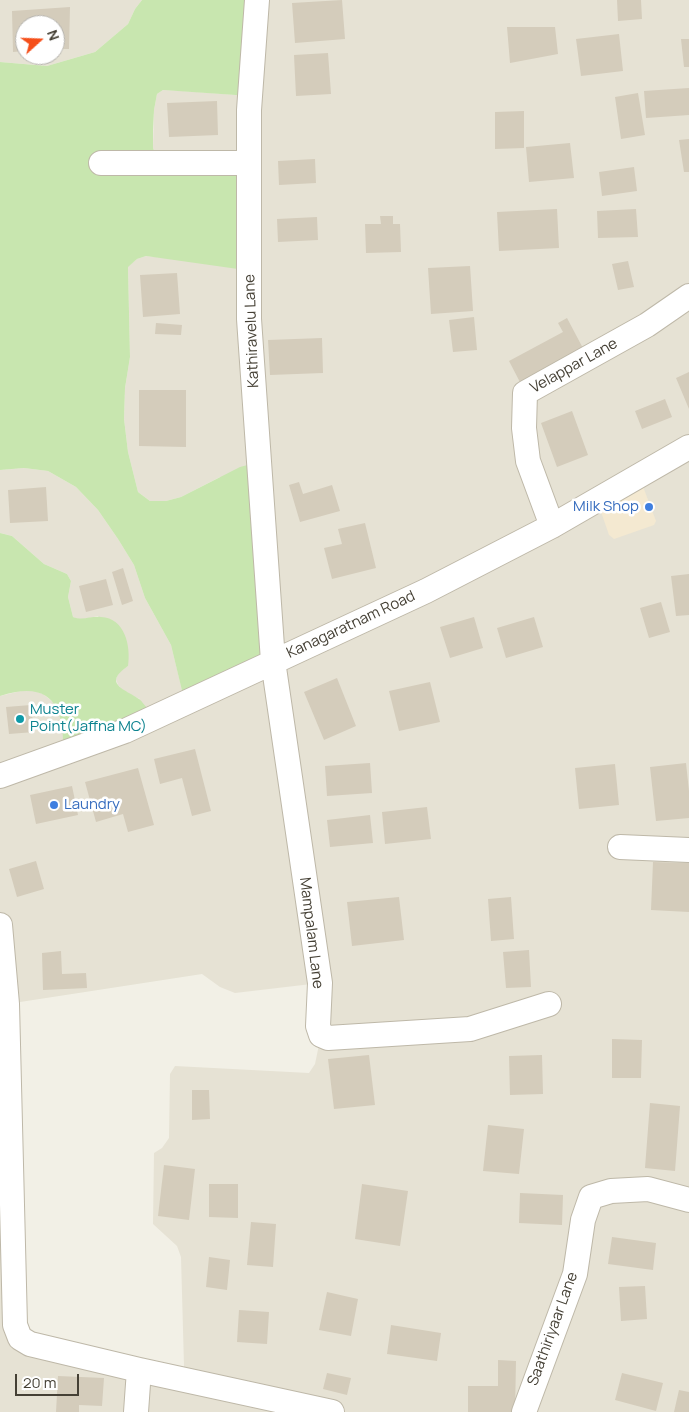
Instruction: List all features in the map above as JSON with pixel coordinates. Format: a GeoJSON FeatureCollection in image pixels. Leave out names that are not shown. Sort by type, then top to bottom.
{"type":"FeatureCollection","features":[{"type":"Feature","properties":{"kind":"street","name":"Kathiravelu Lane"},"geometry":{"type":"LineString","coordinates":[[257,0],[249,110],[249,318],[273,661]]}},
{"type":"Feature","properties":{"kind":"street"},"geometry":{"type":"LineString","coordinates":[[101,164],[249,163]]}},
{"type":"Feature","properties":{"kind":"street","name":"Velappar Lane"},"geometry":{"type":"LineString","coordinates":[[552,526],[538,493],[528,461],[524,428],[525,393],[647,325],[689,296]]}},
{"type":"Feature","properties":{"kind":"street","name":"Kanagaratnam Road"},"geometry":{"type":"LineString","coordinates":[[0,776],[126,731],[426,591],[552,526],[689,447]]}},
{"type":"Feature","properties":{"kind":"street","name":"Mampalam Lane"},"geometry":{"type":"LineString","coordinates":[[273,661],[320,983],[318,1026],[321,1035],[328,1038],[470,1029],[549,1004]]}},
{"type":"Feature","properties":{"kind":"street"},"geometry":{"type":"LineString","coordinates":[[620,847],[689,850]]}},
{"type":"Feature","properties":{"kind":"street"},"geometry":{"type":"LineString","coordinates":[[0,925],[7,1004],[14,1325],[20,1338],[30,1344],[139,1370],[332,1412]]}},
{"type":"Feature","properties":{"kind":"street","name":"Saathiriyaar Lane"},"geometry":{"type":"LineString","coordinates":[[524,1412],[575,1274],[583,1220],[591,1197],[611,1190],[648,1189],[689,1200]]}},
{"type":"Feature","properties":{"kind":"street"},"geometry":{"type":"LineString","coordinates":[[136,1412],[139,1370]]}},
{"type":"Feature","properties":{"kind":"shaded area"},"geometry":{"type":"Polygon","coordinates":[[[0,0],[142,0],[135,9],[128,24],[95,52],[65,61],[65,15],[15,15],[15,63],[0,62],[0,0]]]}},
{"type":"Feature","properties":{"kind":"shaded area"},"geometry":{"type":"Polygon","coordinates":[[[257,0],[689,0],[689,1412],[0,1412],[0,696],[29,689],[43,694],[53,702],[59,711],[64,736],[63,753],[140,699],[126,693],[118,685],[116,679],[119,672],[128,666],[98,616],[80,620],[73,617],[68,597],[71,581],[67,574],[44,564],[12,536],[0,533],[0,470],[24,468],[48,471],[76,487],[98,510],[134,565],[145,598],[171,645],[185,702],[220,477],[181,497],[166,501],[150,501],[138,492],[128,452],[124,419],[125,388],[130,357],[128,266],[137,259],[146,256],[176,259],[159,163],[153,148],[154,110],[157,94],[163,90],[250,96],[257,0]],[[202,974],[7,1004],[20,1338],[181,1379],[184,1366],[181,1257],[177,1246],[153,1224],[154,1153],[162,1148],[169,1138],[170,1074],[175,1066],[309,1073],[315,1064],[321,1035],[320,983],[235,993],[220,987],[202,974]]]}},
{"type":"Feature","properties":{"kind":"shaded area"},"geometry":{"type":"Polygon","coordinates":[[[639,476],[656,521],[654,525],[614,539],[609,535],[597,500],[639,476]]]}},
{"type":"Feature","properties":{"kind":"green space"},"geometry":{"type":"Polygon","coordinates":[[[142,0],[257,0],[250,96],[163,90],[157,94],[154,110],[153,148],[159,163],[249,163],[238,269],[146,256],[137,259],[128,267],[130,357],[125,388],[124,419],[128,452],[138,492],[150,501],[166,501],[181,497],[240,467],[259,462],[273,661],[185,703],[171,645],[145,598],[134,565],[98,510],[76,487],[48,471],[24,468],[0,470],[0,62],[15,63],[15,65],[65,65],[65,61],[95,52],[128,24],[135,9],[142,0]]]}},
{"type":"Feature","properties":{"kind":"green space"},"geometry":{"type":"Polygon","coordinates":[[[0,533],[12,536],[44,564],[67,574],[71,581],[68,597],[73,617],[80,619],[101,617],[116,622],[125,634],[129,658],[128,666],[120,672],[116,682],[140,700],[147,708],[63,753],[61,722],[51,700],[43,694],[32,691],[0,696],[0,533]]]}},
{"type":"Feature","properties":{"kind":"building"},"geometry":{"type":"Polygon","coordinates":[[[342,0],[345,39],[295,43],[292,3],[342,0]]]}},
{"type":"Feature","properties":{"kind":"building"},"geometry":{"type":"Polygon","coordinates":[[[617,0],[641,0],[642,19],[618,21],[617,0]]]}},
{"type":"Feature","properties":{"kind":"building"},"geometry":{"type":"Polygon","coordinates":[[[70,7],[69,49],[65,49],[65,15],[15,15],[15,52],[13,52],[12,11],[70,7]]]}},
{"type":"Feature","properties":{"kind":"building"},"geometry":{"type":"Polygon","coordinates":[[[507,27],[555,27],[558,54],[510,63],[507,27]]]}},
{"type":"Feature","properties":{"kind":"building"},"geometry":{"type":"Polygon","coordinates":[[[619,34],[623,71],[581,76],[576,39],[619,34]]]}},
{"type":"Feature","properties":{"kind":"building"},"geometry":{"type":"Polygon","coordinates":[[[681,39],[689,39],[689,67],[684,67],[681,39]]]}},
{"type":"Feature","properties":{"kind":"building"},"geometry":{"type":"Polygon","coordinates":[[[328,53],[331,94],[296,96],[294,55],[328,53]]]}},
{"type":"Feature","properties":{"kind":"building"},"geometry":{"type":"Polygon","coordinates":[[[689,88],[689,115],[646,118],[644,91],[689,88]]]}},
{"type":"Feature","properties":{"kind":"building"},"geometry":{"type":"Polygon","coordinates":[[[638,93],[645,135],[621,139],[615,97],[638,93]]]}},
{"type":"Feature","properties":{"kind":"building"},"geometry":{"type":"Polygon","coordinates":[[[217,101],[218,135],[169,137],[167,103],[217,101]]]}},
{"type":"Feature","properties":{"kind":"building"},"geometry":{"type":"Polygon","coordinates":[[[524,111],[524,148],[495,149],[495,112],[524,111]]]}},
{"type":"Feature","properties":{"kind":"building"},"geometry":{"type":"Polygon","coordinates":[[[689,139],[689,172],[684,172],[679,140],[689,139]]]}},
{"type":"Feature","properties":{"kind":"building"},"geometry":{"type":"Polygon","coordinates":[[[570,143],[574,178],[529,182],[526,147],[570,143]]]}},
{"type":"Feature","properties":{"kind":"building"},"geometry":{"type":"Polygon","coordinates":[[[315,159],[316,183],[279,185],[278,161],[315,159]]]}},
{"type":"Feature","properties":{"kind":"building"},"geometry":{"type":"Polygon","coordinates":[[[634,167],[637,191],[602,196],[599,172],[634,167]]]}},
{"type":"Feature","properties":{"kind":"building"},"geometry":{"type":"Polygon","coordinates":[[[557,209],[559,248],[499,251],[497,212],[557,209]]]}},
{"type":"Feature","properties":{"kind":"building"},"geometry":{"type":"Polygon","coordinates":[[[636,209],[638,237],[598,238],[597,211],[636,209]]]}},
{"type":"Feature","properties":{"kind":"building"},"geometry":{"type":"Polygon","coordinates":[[[380,216],[393,216],[393,224],[400,224],[401,252],[366,253],[365,224],[381,224],[380,216]]]}},
{"type":"Feature","properties":{"kind":"building"},"geometry":{"type":"Polygon","coordinates":[[[317,217],[318,240],[278,242],[277,219],[317,217]]]}},
{"type":"Feature","properties":{"kind":"building"},"geometry":{"type":"Polygon","coordinates":[[[628,261],[634,287],[618,290],[612,264],[628,261]]]}},
{"type":"Feature","properties":{"kind":"building"},"geometry":{"type":"Polygon","coordinates":[[[470,266],[473,311],[431,314],[428,268],[470,266]]]}},
{"type":"Feature","properties":{"kind":"building"},"geometry":{"type":"Polygon","coordinates":[[[177,273],[180,314],[143,317],[140,275],[177,273]]]}},
{"type":"Feature","properties":{"kind":"building"},"geometry":{"type":"Polygon","coordinates":[[[474,317],[477,350],[453,352],[449,320],[474,317]]]}},
{"type":"Feature","properties":{"kind":"building"},"geometry":{"type":"Polygon","coordinates":[[[567,318],[585,352],[522,386],[509,361],[563,332],[558,323],[567,318]]]}},
{"type":"Feature","properties":{"kind":"building"},"geometry":{"type":"Polygon","coordinates":[[[156,323],[182,325],[181,335],[155,334],[156,323]]]}},
{"type":"Feature","properties":{"kind":"building"},"geometry":{"type":"Polygon","coordinates":[[[322,338],[323,373],[270,375],[268,340],[322,338]]]}},
{"type":"Feature","properties":{"kind":"building"},"geometry":{"type":"Polygon","coordinates":[[[689,372],[689,409],[676,378],[689,372]]]}},
{"type":"Feature","properties":{"kind":"building"},"geometry":{"type":"Polygon","coordinates":[[[139,390],[186,390],[186,447],[139,446],[139,390]]]}},
{"type":"Feature","properties":{"kind":"building"},"geometry":{"type":"Polygon","coordinates":[[[665,399],[672,417],[642,429],[635,411],[665,399]]]}},
{"type":"Feature","properties":{"kind":"building"},"geometry":{"type":"Polygon","coordinates":[[[572,411],[588,455],[557,467],[541,423],[572,411]]]}},
{"type":"Feature","properties":{"kind":"building"},"geometry":{"type":"Polygon","coordinates":[[[299,482],[303,494],[332,485],[340,511],[300,522],[289,485],[299,482]]]}},
{"type":"Feature","properties":{"kind":"building"},"geometry":{"type":"Polygon","coordinates":[[[46,487],[48,521],[10,523],[8,490],[46,487]]]}},
{"type":"Feature","properties":{"kind":"building"},"geometry":{"type":"Polygon","coordinates":[[[365,523],[376,568],[332,579],[324,548],[342,544],[338,529],[365,523]]]}},
{"type":"Feature","properties":{"kind":"building"},"geometry":{"type":"Polygon","coordinates":[[[123,568],[133,601],[122,605],[112,572],[123,568]]]}},
{"type":"Feature","properties":{"kind":"building"},"geometry":{"type":"Polygon","coordinates":[[[689,574],[689,615],[676,616],[671,576],[689,574]]]}},
{"type":"Feature","properties":{"kind":"building"},"geometry":{"type":"Polygon","coordinates":[[[106,579],[113,605],[86,612],[79,586],[106,579]]]}},
{"type":"Feature","properties":{"kind":"building"},"geometry":{"type":"Polygon","coordinates":[[[661,602],[670,632],[649,638],[640,608],[661,602]]]}},
{"type":"Feature","properties":{"kind":"building"},"geometry":{"type":"Polygon","coordinates":[[[474,617],[483,648],[450,658],[440,627],[474,617]]]}},
{"type":"Feature","properties":{"kind":"building"},"geometry":{"type":"Polygon","coordinates":[[[534,617],[543,647],[506,658],[497,628],[534,617]]]}},
{"type":"Feature","properties":{"kind":"building"},"geometry":{"type":"Polygon","coordinates":[[[337,678],[356,726],[324,740],[304,692],[337,678]]]}},
{"type":"Feature","properties":{"kind":"building"},"geometry":{"type":"Polygon","coordinates":[[[430,682],[440,722],[399,731],[389,691],[430,682]]]}},
{"type":"Feature","properties":{"kind":"building","name":"Muster Point(Jaffna MC)"},"geometry":{"type":"Polygon","coordinates":[[[31,705],[34,732],[9,734],[6,707],[31,705]]]}},
{"type":"Feature","properties":{"kind":"building"},"geometry":{"type":"Polygon","coordinates":[[[195,749],[211,811],[192,816],[182,778],[160,784],[154,759],[195,749]]]}},
{"type":"Feature","properties":{"kind":"building"},"geometry":{"type":"Polygon","coordinates":[[[370,763],[372,793],[327,796],[325,766],[370,763]]]}},
{"type":"Feature","properties":{"kind":"building"},"geometry":{"type":"Polygon","coordinates":[[[686,763],[689,818],[656,821],[650,767],[686,763]]]}},
{"type":"Feature","properties":{"kind":"building"},"geometry":{"type":"Polygon","coordinates":[[[615,764],[619,805],[579,809],[575,768],[615,764]]]}},
{"type":"Feature","properties":{"kind":"building"},"geometry":{"type":"Polygon","coordinates":[[[138,768],[154,825],[128,832],[123,814],[96,822],[85,782],[138,768]]]}},
{"type":"Feature","properties":{"kind":"building","name":"Laundry"},"geometry":{"type":"Polygon","coordinates":[[[72,786],[78,815],[36,824],[30,795],[72,786]]]}},
{"type":"Feature","properties":{"kind":"building"},"geometry":{"type":"Polygon","coordinates":[[[427,807],[431,839],[385,844],[382,812],[427,807]]]}},
{"type":"Feature","properties":{"kind":"building"},"geometry":{"type":"Polygon","coordinates":[[[370,815],[373,843],[330,847],[327,820],[370,815]]]}},
{"type":"Feature","properties":{"kind":"building"},"geometry":{"type":"Polygon","coordinates":[[[36,861],[44,889],[17,897],[9,869],[36,861]]]}},
{"type":"Feature","properties":{"kind":"building"},"geometry":{"type":"Polygon","coordinates":[[[653,862],[689,863],[689,912],[651,910],[653,862]]]}},
{"type":"Feature","properties":{"kind":"building"},"geometry":{"type":"Polygon","coordinates":[[[399,897],[404,940],[352,946],[347,902],[399,897]]]}},
{"type":"Feature","properties":{"kind":"building"},"geometry":{"type":"Polygon","coordinates":[[[511,897],[514,939],[491,941],[488,899],[511,897]]]}},
{"type":"Feature","properties":{"kind":"building"},"geometry":{"type":"Polygon","coordinates":[[[529,950],[531,987],[506,988],[503,952],[529,950]]]}},
{"type":"Feature","properties":{"kind":"building"},"geometry":{"type":"Polygon","coordinates":[[[61,951],[62,974],[86,973],[87,988],[43,990],[42,953],[61,951]]]}},
{"type":"Feature","properties":{"kind":"building"},"geometry":{"type":"Polygon","coordinates":[[[612,1039],[642,1040],[641,1078],[612,1078],[612,1039]]]}},
{"type":"Feature","properties":{"kind":"building"},"geometry":{"type":"Polygon","coordinates":[[[369,1055],[375,1105],[334,1109],[328,1059],[369,1055]]]}},
{"type":"Feature","properties":{"kind":"building"},"geometry":{"type":"Polygon","coordinates":[[[542,1055],[543,1094],[510,1095],[509,1056],[542,1055]]]}},
{"type":"Feature","properties":{"kind":"building"},"geometry":{"type":"Polygon","coordinates":[[[192,1090],[209,1090],[210,1119],[192,1120],[192,1090]]]}},
{"type":"Feature","properties":{"kind":"building"},"geometry":{"type":"Polygon","coordinates":[[[650,1103],[680,1106],[675,1171],[645,1168],[650,1103]]]}},
{"type":"Feature","properties":{"kind":"building"},"geometry":{"type":"Polygon","coordinates":[[[488,1125],[524,1129],[519,1174],[483,1171],[488,1125]]]}},
{"type":"Feature","properties":{"kind":"building"},"geometry":{"type":"Polygon","coordinates":[[[164,1165],[195,1169],[189,1220],[158,1216],[164,1165]]]}},
{"type":"Feature","properties":{"kind":"building"},"geometry":{"type":"Polygon","coordinates":[[[209,1184],[238,1184],[238,1218],[209,1217],[209,1184]]]}},
{"type":"Feature","properties":{"kind":"building"},"geometry":{"type":"Polygon","coordinates":[[[362,1184],[408,1191],[400,1246],[355,1239],[362,1184]]]}},
{"type":"Feature","properties":{"kind":"building"},"geometry":{"type":"Polygon","coordinates":[[[520,1193],[563,1195],[562,1225],[519,1223],[520,1193]]]}},
{"type":"Feature","properties":{"kind":"building"},"geometry":{"type":"Polygon","coordinates":[[[251,1222],[276,1224],[273,1267],[247,1265],[251,1222]]]}},
{"type":"Feature","properties":{"kind":"building"},"geometry":{"type":"Polygon","coordinates":[[[612,1237],[656,1243],[653,1270],[608,1264],[612,1237]]]}},
{"type":"Feature","properties":{"kind":"building"},"geometry":{"type":"Polygon","coordinates":[[[209,1257],[230,1260],[227,1290],[206,1287],[209,1257]]]}},
{"type":"Feature","properties":{"kind":"building"},"geometry":{"type":"Polygon","coordinates":[[[645,1286],[647,1319],[621,1321],[619,1287],[645,1286]]]}},
{"type":"Feature","properties":{"kind":"building"},"geometry":{"type":"Polygon","coordinates":[[[327,1292],[358,1299],[351,1336],[319,1330],[327,1292]]]}},
{"type":"Feature","properties":{"kind":"building"},"geometry":{"type":"Polygon","coordinates":[[[239,1310],[269,1312],[267,1344],[237,1342],[239,1310]]]}},
{"type":"Feature","properties":{"kind":"building"},"geometry":{"type":"Polygon","coordinates":[[[391,1325],[441,1333],[437,1361],[387,1354],[391,1325]]]}},
{"type":"Feature","properties":{"kind":"building"},"geometry":{"type":"Polygon","coordinates":[[[498,1360],[516,1361],[515,1412],[468,1412],[468,1386],[498,1386],[498,1360]]]}},
{"type":"Feature","properties":{"kind":"building"},"geometry":{"type":"Polygon","coordinates":[[[327,1373],[351,1378],[347,1395],[323,1389],[327,1373]]]}},
{"type":"Feature","properties":{"kind":"building"},"geometry":{"type":"Polygon","coordinates":[[[622,1373],[663,1383],[656,1411],[615,1400],[622,1373]]]}},
{"type":"Feature","properties":{"kind":"building"},"geometry":{"type":"Polygon","coordinates":[[[58,1376],[104,1378],[102,1406],[79,1405],[79,1412],[56,1412],[58,1376]]]}},
{"type":"Feature","properties":{"kind":"building"},"geometry":{"type":"Polygon","coordinates":[[[679,1390],[689,1392],[689,1412],[674,1412],[679,1390]]]}},
{"type":"Feature","properties":{"kind":"place","name":"Milk Shop"},"geometry":{"type":"Point","coordinates":[649,507]}},
{"type":"Feature","properties":{"kind":"place","name":"Muster Point(Jaffna MC)"},"geometry":{"type":"Point","coordinates":[20,719]}},
{"type":"Feature","properties":{"kind":"place","name":"Laundry"},"geometry":{"type":"Point","coordinates":[54,805]}}]}
